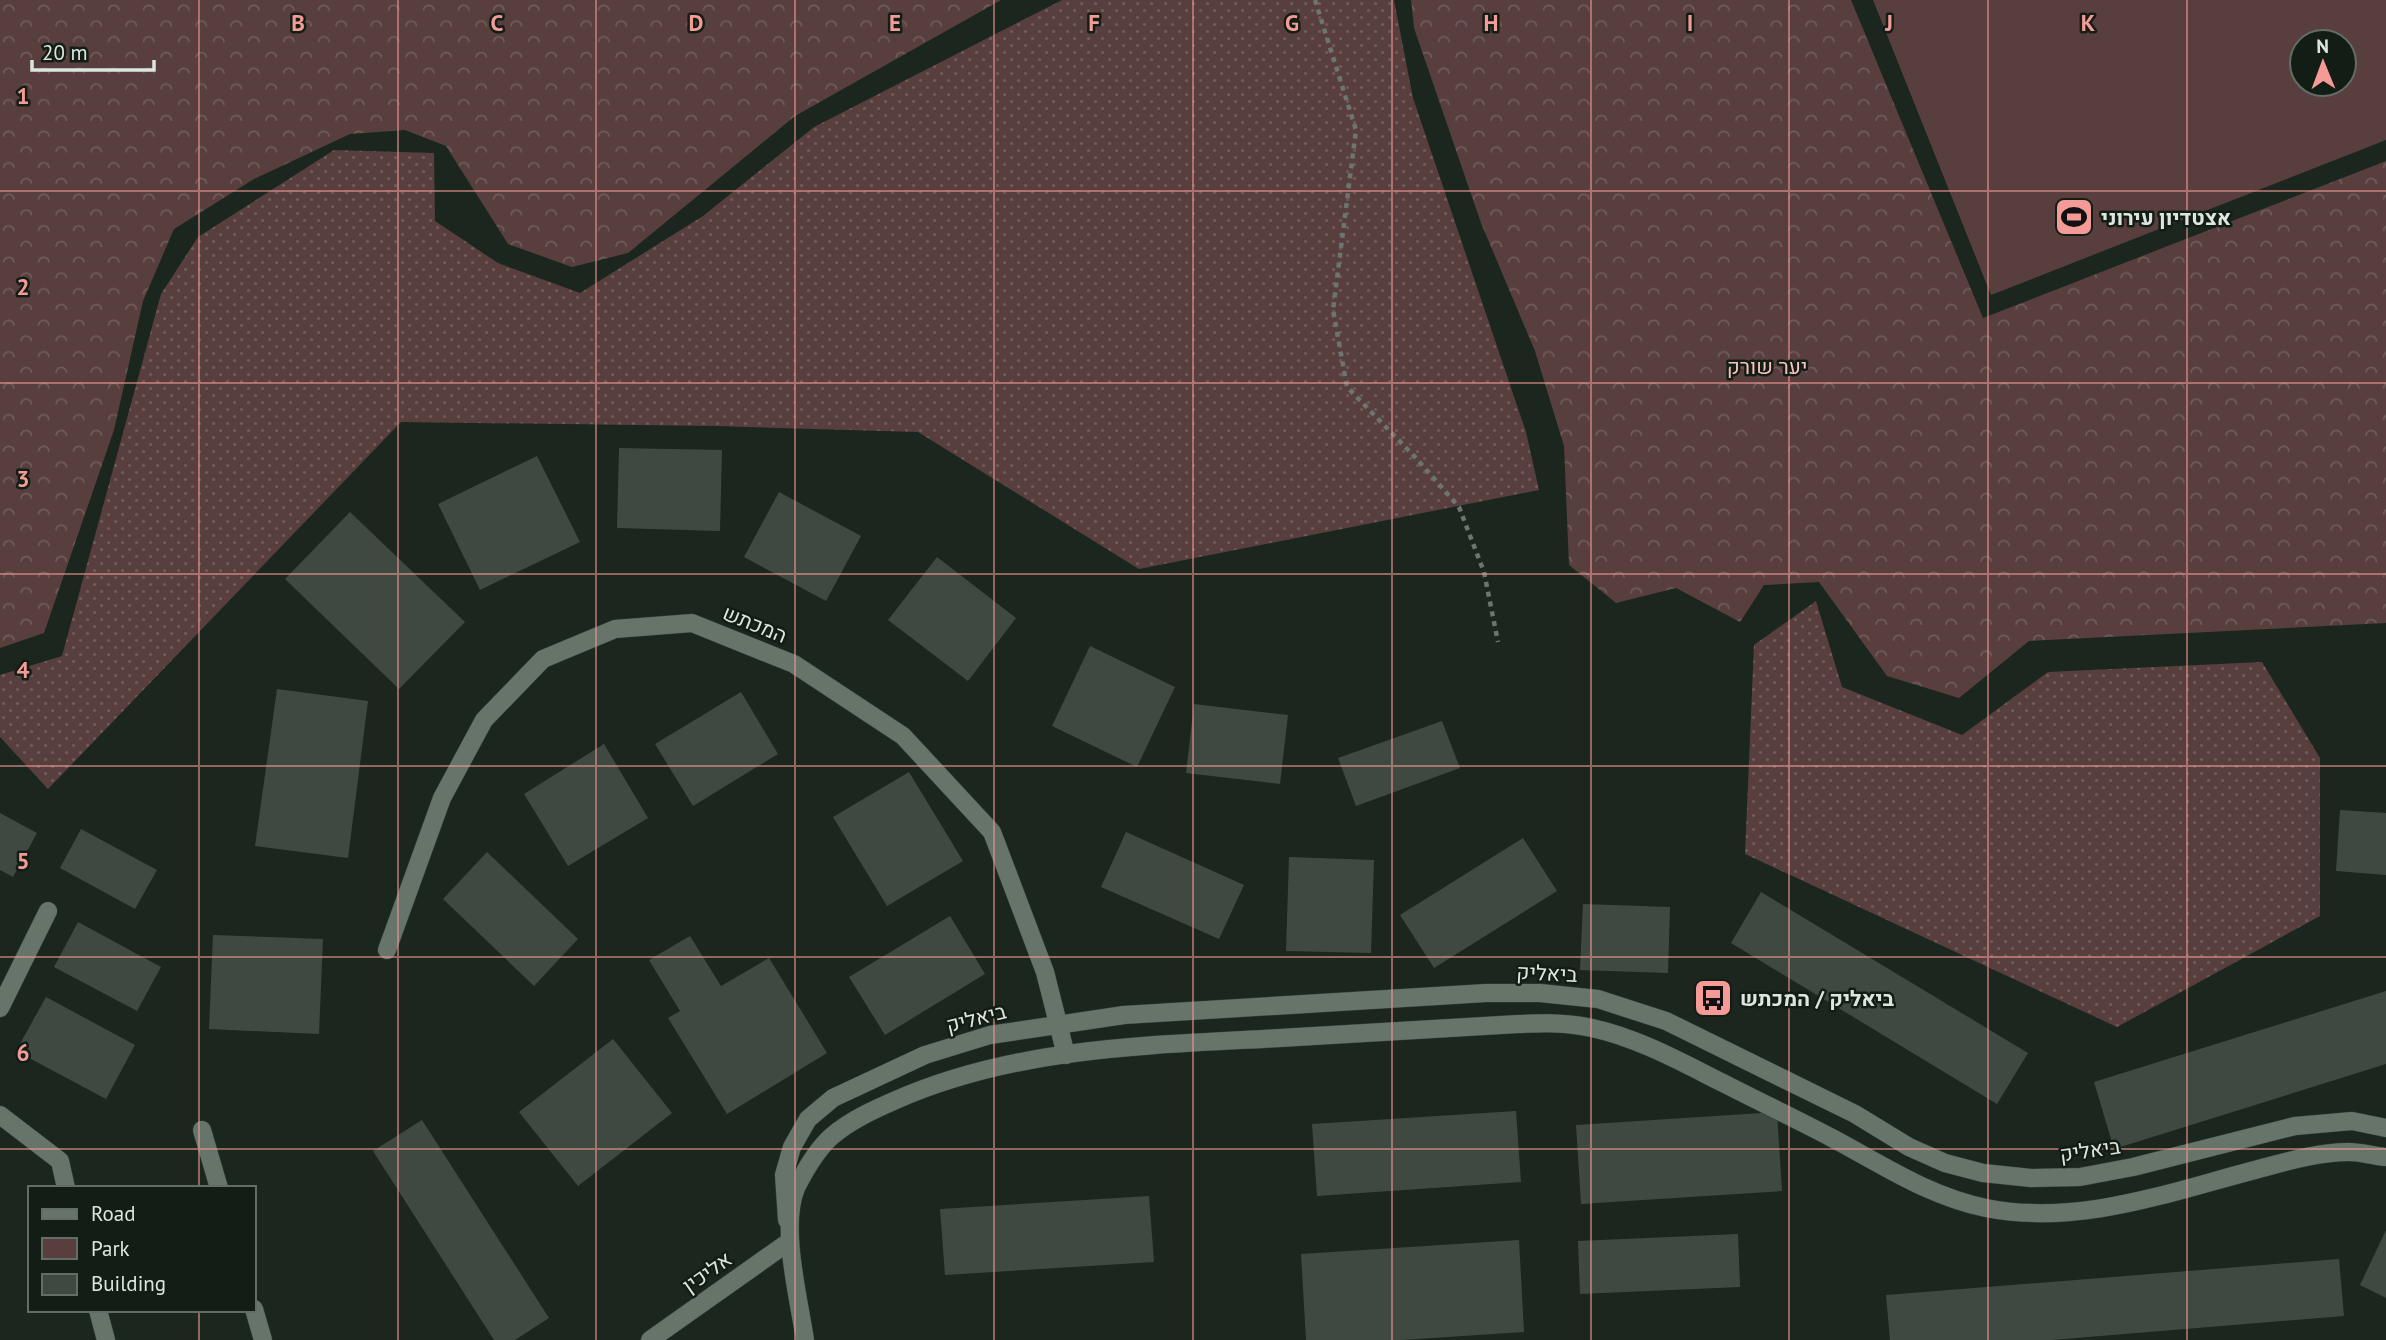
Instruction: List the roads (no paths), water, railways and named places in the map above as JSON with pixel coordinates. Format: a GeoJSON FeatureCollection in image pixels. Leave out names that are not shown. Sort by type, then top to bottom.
{"type":"FeatureCollection","features":[{"type":"Feature","properties":{"kind":"street","name":"המכתש"},"geometry":{"type":"LineString","coordinates":[[387,950],[442,798],[484,720],[543,659],[615,629],[692,623],[794,664],[903,736],[992,832],[1045,972],[1066,1055]]}},
{"type":"Feature","properties":{"kind":"street"},"geometry":{"type":"LineString","coordinates":[[0,1008],[48,911]]}},
{"type":"Feature","properties":{"kind":"street","name":"ביאליק"},"geometry":{"type":"LineString","coordinates":[[805,1340],[785,1208],[784,1175],[792,1147],[808,1119],[833,1098],[925,1055],[990,1035],[1124,1015],[1486,993],[1540,993],[1598,999],[1666,1021],[1855,1114],[1909,1147],[1945,1163],[1983,1173],[2031,1178],[2080,1177],[2133,1167],[2295,1126],[2352,1121],[2386,1128]]}},
{"type":"Feature","properties":{"kind":"street","name":"ביאליק"},"geometry":{"type":"LineString","coordinates":[[790,1241],[790,1216],[795,1192],[809,1162],[831,1137],[864,1114],[933,1083],[1004,1065],[1130,1046],[1504,1025],[1554,1023],[1591,1028],[1631,1040],[1667,1055],[1832,1138],[1911,1183],[1947,1198],[1988,1208],[2038,1213],[2085,1212],[2128,1204],[2300,1158],[2349,1152],[2386,1157]]}},
{"type":"Feature","properties":{"kind":"street"},"geometry":{"type":"LineString","coordinates":[[0,1115],[60,1161],[66,1186]]}},
{"type":"Feature","properties":{"kind":"street"},"geometry":{"type":"LineString","coordinates":[[202,1130],[218,1186]]}},
{"type":"Feature","properties":{"kind":"street","name":"אליכין"},"geometry":{"type":"LineString","coordinates":[[650,1340],[790,1241]]}},
{"type":"Feature","properties":{"kind":"street"},"geometry":{"type":"LineString","coordinates":[[99,1312],[106,1340]]}},
{"type":"Feature","properties":{"kind":"street"},"geometry":{"type":"LineString","coordinates":[[255,1312],[263,1340]]}},
{"type":"Feature","properties":{"kind":"place","name":"אצטדיון עירוני"},"geometry":{"type":"Point","coordinates":[2074,217]}},
{"type":"Feature","properties":{"kind":"place","name":"ביאליק / המכתש"},"geometry":{"type":"Point","coordinates":[1713,998]}},
{"type":"Feature","properties":{"kind":"park label","name":"יער שורק"},"geometry":{"type":"Point","coordinates":[1767,366]}}]}
